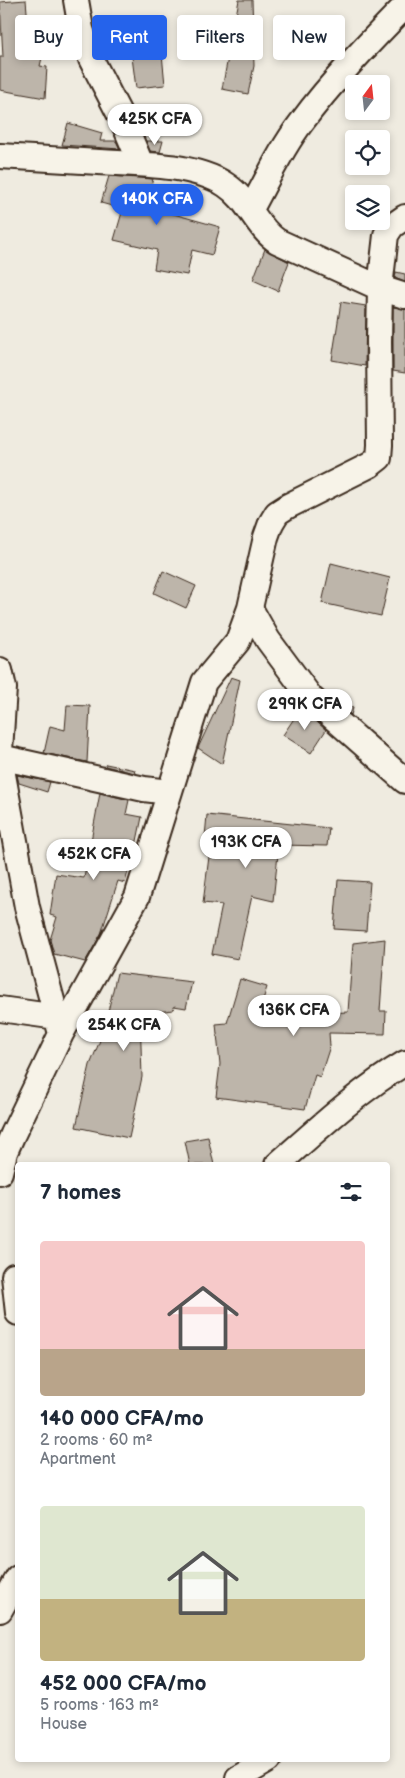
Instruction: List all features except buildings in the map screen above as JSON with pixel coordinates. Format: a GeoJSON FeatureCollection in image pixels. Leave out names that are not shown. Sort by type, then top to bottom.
{"type":"FeatureCollection","features":[{"type":"Feature","properties":{"kind":"street"},"geometry":{"type":"LineString","coordinates":[[76,0],[81,29],[91,59],[122,119],[140,164]]}},
{"type":"Feature","properties":{"kind":"street"},"geometry":{"type":"LineString","coordinates":[[251,209],[285,146],[300,123],[346,69],[405,6]]}},
{"type":"Feature","properties":{"kind":"street"},"geometry":{"type":"LineString","coordinates":[[0,156],[140,164],[208,175],[228,186],[251,209],[266,233],[277,241],[380,288],[405,296]]}},
{"type":"Feature","properties":{"kind":"street"},"geometry":{"type":"LineString","coordinates":[[0,1172],[5,1152],[59,1026],[137,897],[204,682],[238,641],[250,608],[271,523],[277,513],[288,506],[370,465],[379,458],[378,341],[380,288],[386,235],[392,226],[405,217]]}},
{"type":"Feature","properties":{"kind":"street"},"geometry":{"type":"LineString","coordinates":[[250,608],[268,640],[311,698],[405,781]]}},
{"type":"Feature","properties":{"kind":"street"},"geometry":{"type":"LineString","coordinates":[[0,670],[4,688],[0,751]]}},
{"type":"Feature","properties":{"kind":"street"},"geometry":{"type":"LineString","coordinates":[[59,1026],[27,907],[0,757],[144,789],[169,792]]}},
{"type":"Feature","properties":{"kind":"street"},"geometry":{"type":"LineString","coordinates":[[0,1009],[59,1026]]}},
{"type":"Feature","properties":{"kind":"street"},"geometry":{"type":"LineString","coordinates":[[280,1162],[348,1104],[383,1077],[405,1064]]}},
{"type":"Feature","properties":{"kind":"street"},"geometry":{"type":"LineString","coordinates":[[11,1277],[15,1298]]}},
{"type":"Feature","properties":{"kind":"street"},"geometry":{"type":"LineString","coordinates":[[0,1610],[15,1583]]}},
{"type":"Feature","properties":{"kind":"street"},"geometry":{"type":"LineString","coordinates":[[238,1778],[266,1762]]}}]}
